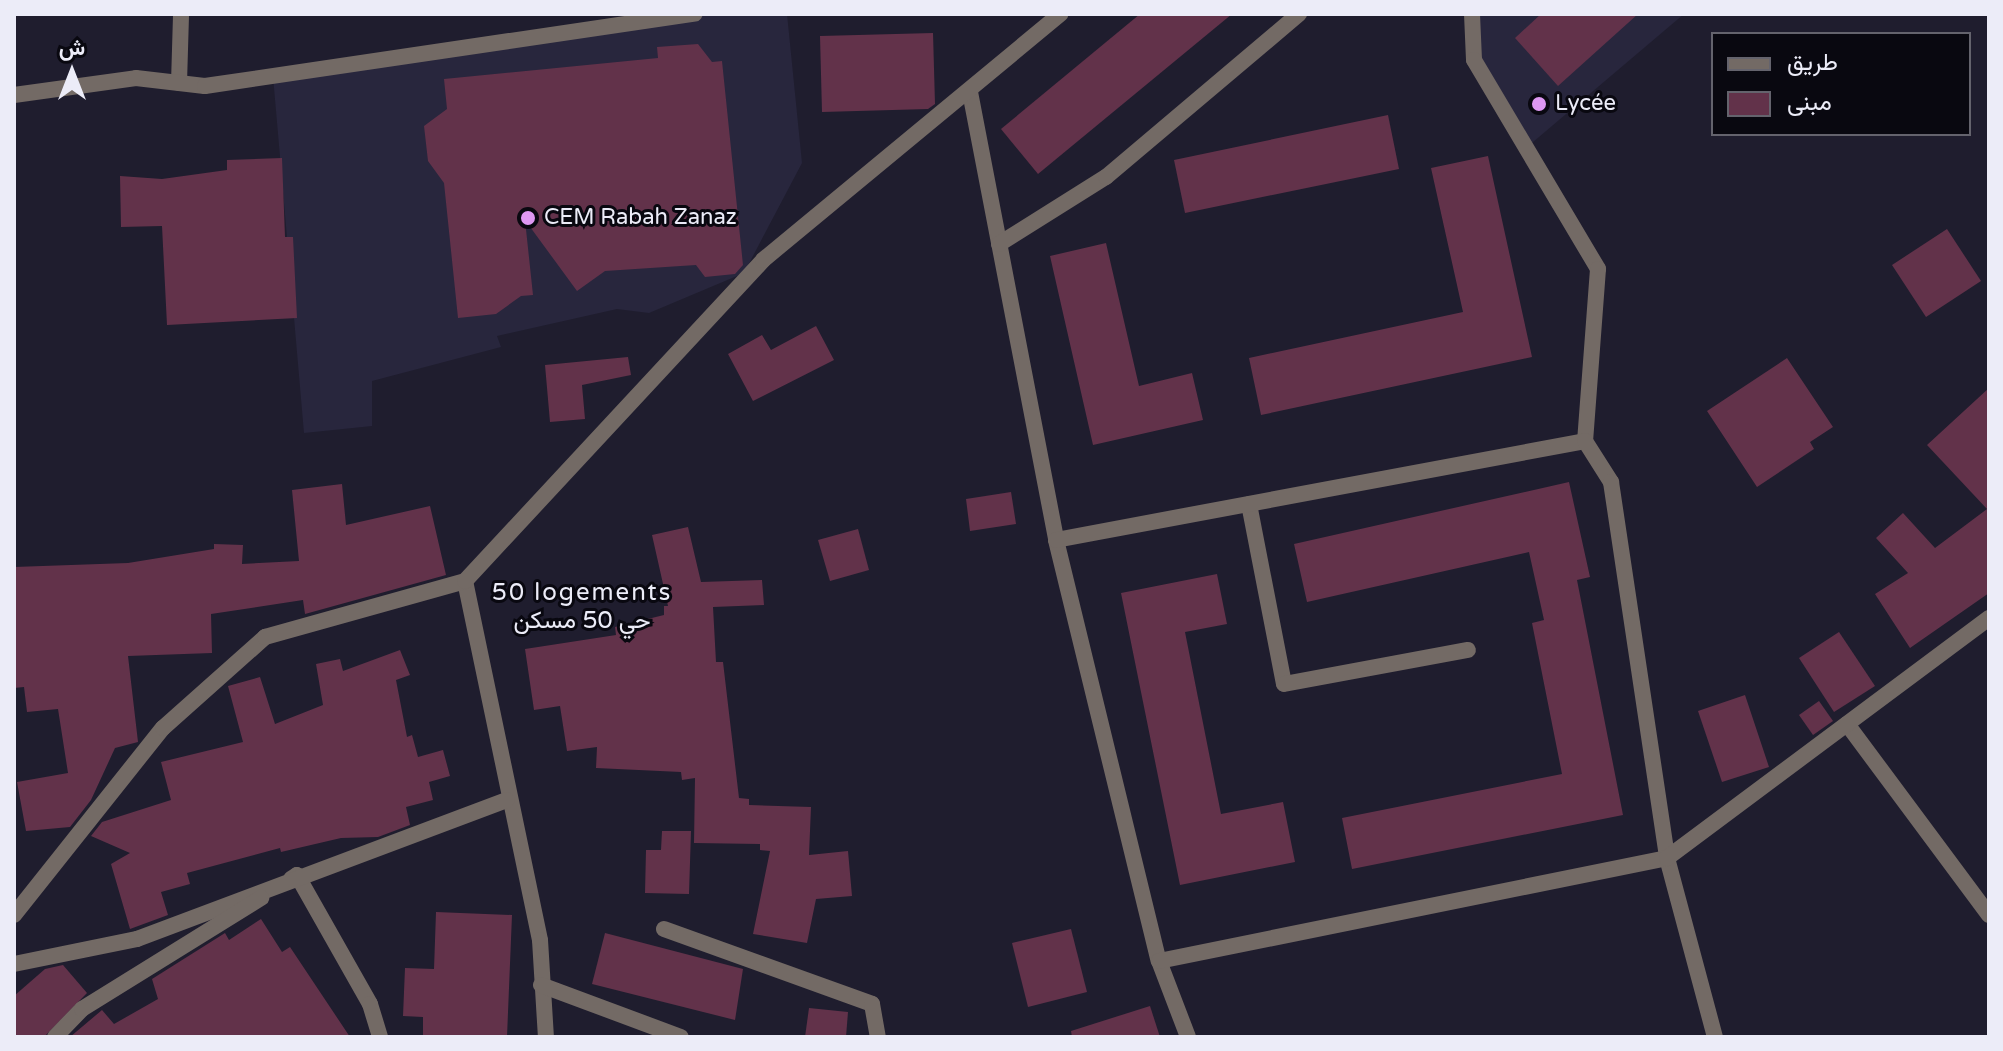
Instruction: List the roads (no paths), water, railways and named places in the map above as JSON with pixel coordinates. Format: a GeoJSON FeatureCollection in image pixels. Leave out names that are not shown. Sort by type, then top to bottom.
{"type":"FeatureCollection","features":[{"type":"Feature","properties":{"kind":"street"},"geometry":{"type":"LineString","coordinates":[[179,83],[181,14]]}},
{"type":"Feature","properties":{"kind":"street"},"geometry":{"type":"LineString","coordinates":[[14,95],[136,78],[205,86],[695,14]]}},
{"type":"Feature","properties":{"kind":"street"},"geometry":{"type":"LineString","coordinates":[[14,915],[163,728],[265,637],[465,581],[763,260],[970,92],[1060,14]]}},
{"type":"Feature","properties":{"kind":"street"},"geometry":{"type":"LineString","coordinates":[[999,244],[1106,177],[1299,14]]}},
{"type":"Feature","properties":{"kind":"street"},"geometry":{"type":"LineString","coordinates":[[1472,14],[1474,60],[1598,269],[1585,441],[1611,482],[1667,858],[1715,1037]]}},
{"type":"Feature","properties":{"kind":"street"},"geometry":{"type":"LineString","coordinates":[[970,92],[1056,540],[1159,961],[1188,1037]]}},
{"type":"Feature","properties":{"kind":"street"},"geometry":{"type":"LineString","coordinates":[[1056,540],[1585,441]]}},
{"type":"Feature","properties":{"kind":"street"},"geometry":{"type":"LineString","coordinates":[[1249,504],[1284,684],[1468,650]]}},
{"type":"Feature","properties":{"kind":"street"},"geometry":{"type":"LineString","coordinates":[[465,581],[507,800],[540,940],[546,1037]]}},
{"type":"Feature","properties":{"kind":"street"},"geometry":{"type":"LineString","coordinates":[[1159,961],[1667,858],[1989,618]]}},
{"type":"Feature","properties":{"kind":"street"},"geometry":{"type":"LineString","coordinates":[[1847,724],[1989,915]]}},
{"type":"Feature","properties":{"kind":"street"},"geometry":{"type":"LineString","coordinates":[[14,964],[137,939],[297,875],[507,800]]}},
{"type":"Feature","properties":{"kind":"street"},"geometry":{"type":"LineString","coordinates":[[55,1037],[82,1009],[297,875]]}},
{"type":"Feature","properties":{"kind":"street"},"geometry":{"type":"LineString","coordinates":[[297,875],[370,1004],[380,1037]]}},
{"type":"Feature","properties":{"kind":"street"},"geometry":{"type":"LineString","coordinates":[[664,929],[872,1004],[878,1037]]}},
{"type":"Feature","properties":{"kind":"street"},"geometry":{"type":"LineString","coordinates":[[541,985],[681,1037]]}},
{"type":"Feature","properties":{"kind":"place","name":"Lycée"},"geometry":{"type":"Point","coordinates":[1539,104]}},
{"type":"Feature","properties":{"kind":"place","name":"CEM Rabah Zanaz"},"geometry":{"type":"Point","coordinates":[528,218]}},
{"type":"Feature","properties":{"kind":"district","name":"50 logements حي 50 مسكن"},"geometry":{"type":"Point","coordinates":[582,607]}}]}
